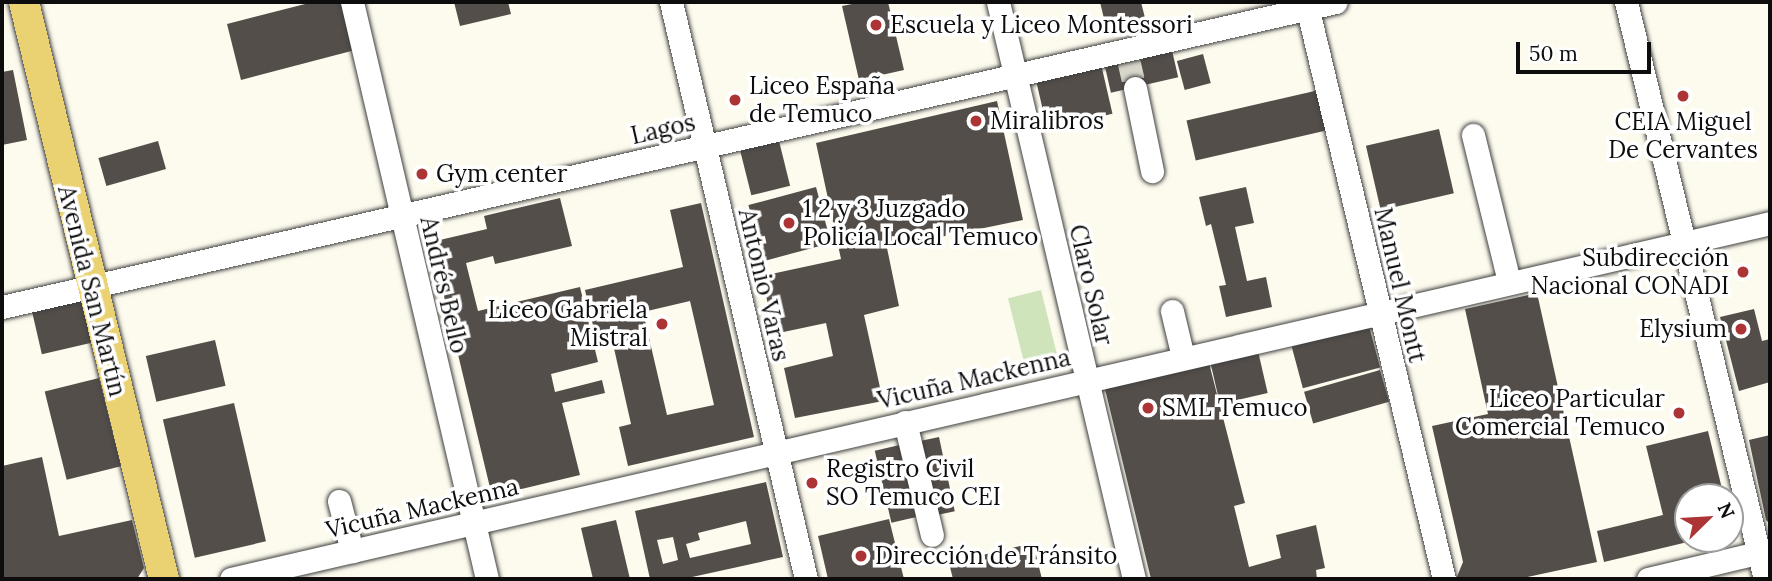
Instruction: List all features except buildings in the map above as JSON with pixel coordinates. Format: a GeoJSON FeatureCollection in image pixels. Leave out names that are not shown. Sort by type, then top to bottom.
{"type":"FeatureCollection","features":[{"type":"Feature","properties":{"kind":"main road","name":"Avenida San Martín"},"geometry":{"type":"LineString","coordinates":[[24,2],[90,287],[164,579]]}},
{"type":"Feature","properties":{"kind":"street","name":"Andrés Bello"},"geometry":{"type":"LineString","coordinates":[[352,2],[487,579]]}},
{"type":"Feature","properties":{"kind":"street","name":"Antonio Varas"},"geometry":{"type":"LineString","coordinates":[[671,2],[806,579]]}},
{"type":"Feature","properties":{"kind":"street","name":"Claro Solar"},"geometry":{"type":"LineString","coordinates":[[998,2],[1133,579]]}},
{"type":"Feature","properties":{"kind":"street","name":"Lagos"},"geometry":{"type":"LineString","coordinates":[[2,307],[1015,75],[1127,53],[1249,11],[1336,2]]}},
{"type":"Feature","properties":{"kind":"street"},"geometry":{"type":"LineString","coordinates":[[1626,2],[1765,552],[1765,579]]}},
{"type":"Feature","properties":{"kind":"street","name":"Manuel Montt"},"geometry":{"type":"LineString","coordinates":[[1307,5],[1444,579]]}},
{"type":"Feature","properties":{"kind":"street"},"geometry":{"type":"LineString","coordinates":[[1135,88],[1152,171]]}},
{"type":"Feature","properties":{"kind":"street"},"geometry":{"type":"LineString","coordinates":[[1473,135],[1509,282]]}},
{"type":"Feature","properties":{"kind":"street","name":"Vicuña Mackenna"},"geometry":{"type":"LineString","coordinates":[[231,579],[1379,311],[1770,223]]}},
{"type":"Feature","properties":{"kind":"street"},"geometry":{"type":"LineString","coordinates":[[1172,312],[1183,357]]}},
{"type":"Feature","properties":{"kind":"street"},"geometry":{"type":"LineString","coordinates":[[905,422],[932,535]]}},
{"type":"Feature","properties":{"kind":"street"},"geometry":{"type":"LineString","coordinates":[[339,501],[352,551]]}},
{"type":"Feature","properties":{"kind":"street"},"geometry":{"type":"LineString","coordinates":[[1648,579],[1765,552]]}},
{"type":"Feature","properties":{"kind":"green space"},"geometry":{"type":"Polygon","coordinates":[[[1041,290],[1058,359],[1025,367],[1008,298],[1041,290]]]}},
{"type":"Feature","properties":{"kind":"tunnel"},"geometry":{"type":"LineString","coordinates":[[1128,57],[1135,88]]}},
{"type":"Feature","properties":{"kind":"place","name":"Escuela y Liceo Montessori"},"geometry":{"type":"Point","coordinates":[876,25]}},
{"type":"Feature","properties":{"kind":"place","name":"CEIA Miguel De Cervantes"},"geometry":{"type":"Point","coordinates":[1683,96]}},
{"type":"Feature","properties":{"kind":"place","name":"Liceo España de Temuco"},"geometry":{"type":"Point","coordinates":[735,100]}},
{"type":"Feature","properties":{"kind":"place","name":"Miralibros"},"geometry":{"type":"Point","coordinates":[976,121]}},
{"type":"Feature","properties":{"kind":"place","name":"Gym center"},"geometry":{"type":"Point","coordinates":[422,174]}},
{"type":"Feature","properties":{"kind":"place","name":"1 2 y 3 Juzgado Policía Local Temuco"},"geometry":{"type":"Point","coordinates":[789,223]}},
{"type":"Feature","properties":{"kind":"place","name":"Subdirección Nacional CONADI"},"geometry":{"type":"Point","coordinates":[1743,272]}},
{"type":"Feature","properties":{"kind":"place","name":"Liceo Gabriela Mistral"},"geometry":{"type":"Point","coordinates":[662,324]}},
{"type":"Feature","properties":{"kind":"place","name":"Elysium"},"geometry":{"type":"Point","coordinates":[1741,329]}},
{"type":"Feature","properties":{"kind":"place","name":"SML Temuco"},"geometry":{"type":"Point","coordinates":[1148,408]}},
{"type":"Feature","properties":{"kind":"place","name":"Liceo Particular Comercial Temuco"},"geometry":{"type":"Point","coordinates":[1679,413]}},
{"type":"Feature","properties":{"kind":"place","name":"Registro Civil SO Temuco CEI"},"geometry":{"type":"Point","coordinates":[812,483]}},
{"type":"Feature","properties":{"kind":"place","name":"Dirección de Tránsito"},"geometry":{"type":"Point","coordinates":[861,556]}}]}
